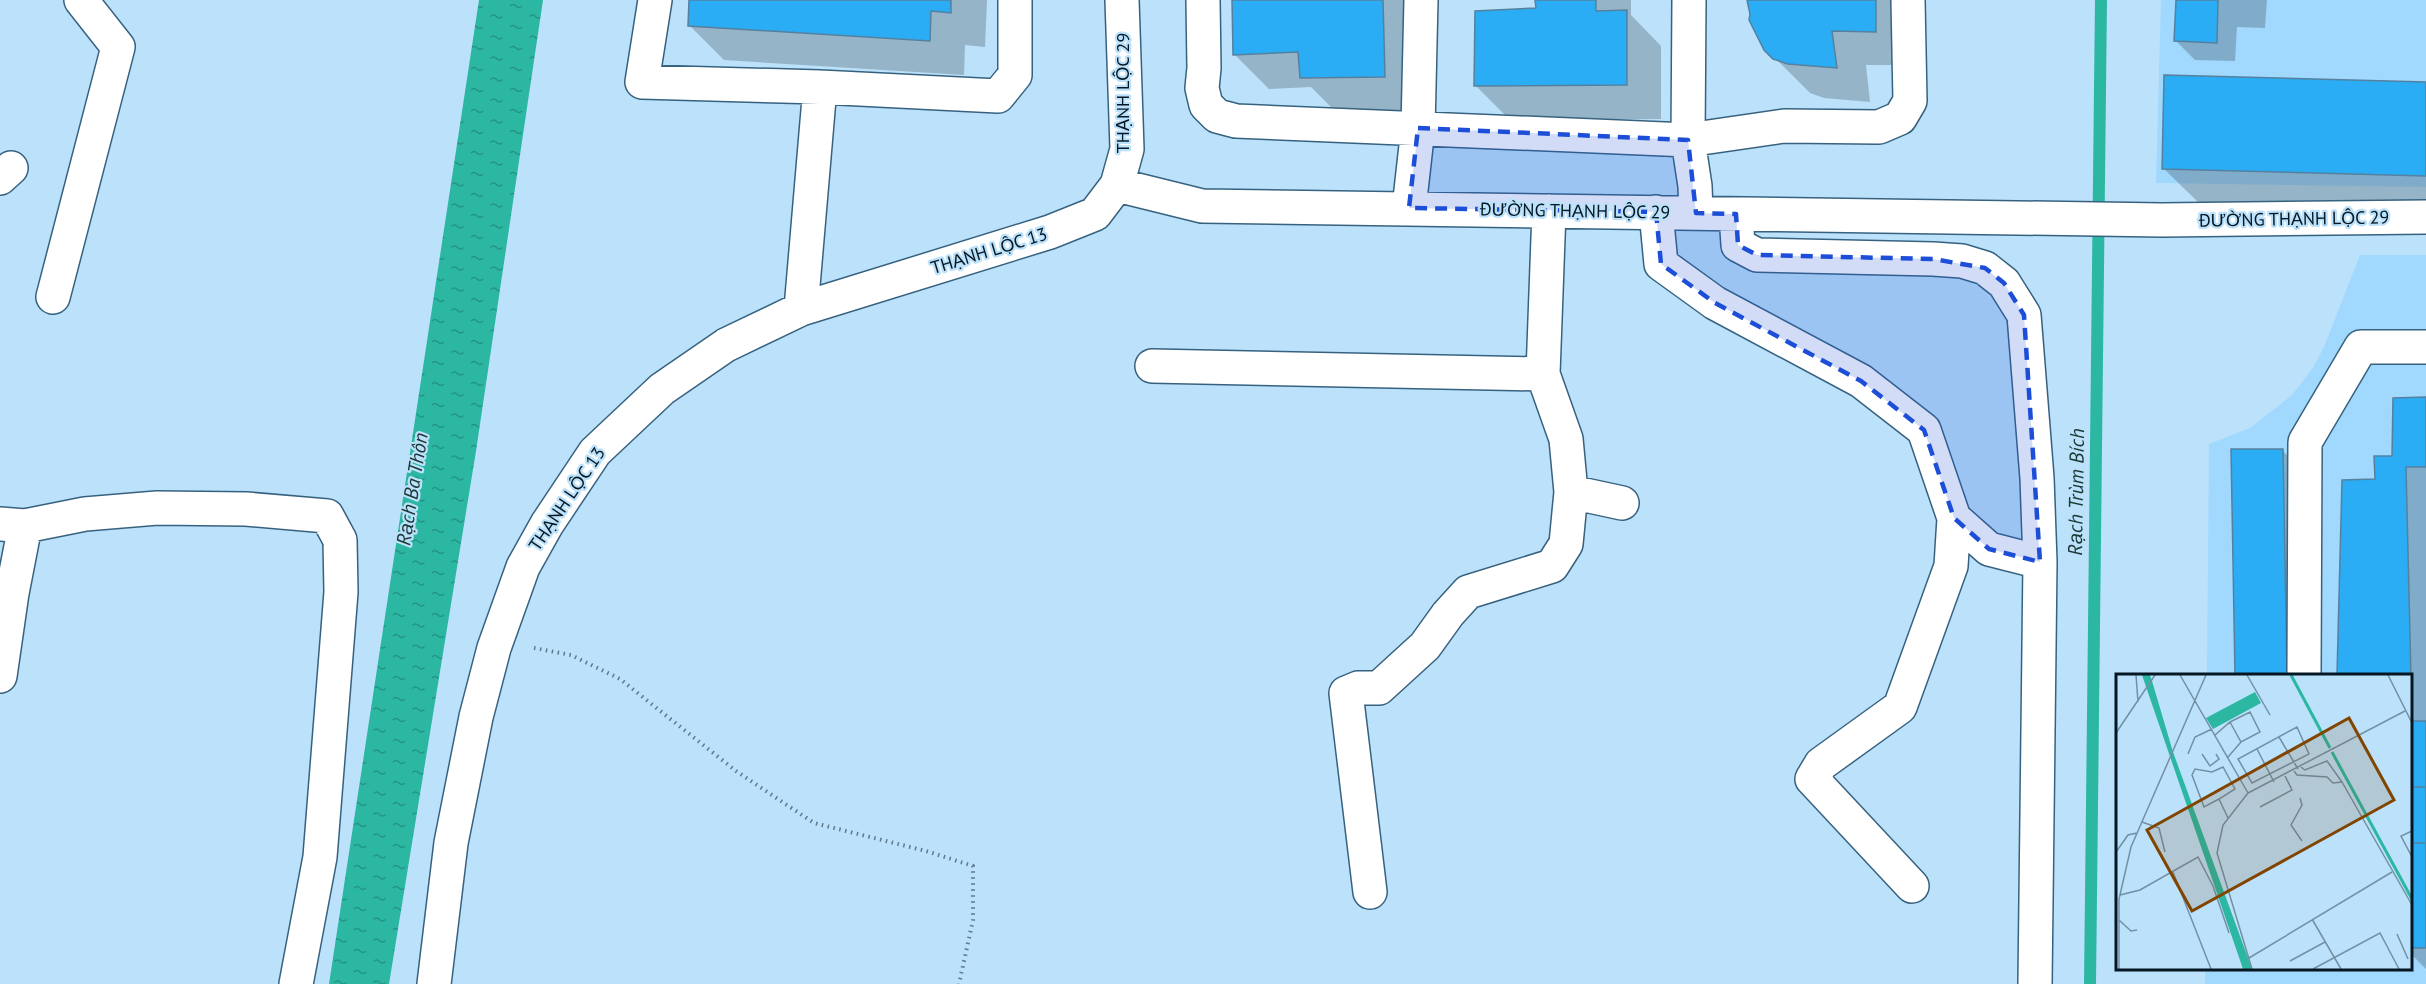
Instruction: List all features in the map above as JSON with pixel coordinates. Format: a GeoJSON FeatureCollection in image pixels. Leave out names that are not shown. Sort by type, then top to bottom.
{"type":"FeatureCollection","features":[{"type":"Feature","properties":{"kind":"street"},"geometry":{"type":"LineString","coordinates":[[53,297],[118,47],[81,0]]}},
{"type":"Feature","properties":{"kind":"street"},"geometry":{"type":"LineString","coordinates":[[655,0],[642,82],[820,87],[998,96],[1015,75],[1015,0]]}},
{"type":"Feature","properties":{"kind":"street","name":"THẠNH LỘC 29"},"geometry":{"type":"LineString","coordinates":[[1117,184],[1127,149],[1122,0]]}},
{"type":"Feature","properties":{"kind":"street"},"geometry":{"type":"LineString","coordinates":[[1203,0],[1202,88],[1206,105],[1217,116],[1236,121],[1688,140],[1784,126],[1879,127],[1900,118],[1910,101],[1908,0]]}},
{"type":"Feature","properties":{"kind":"street"},"geometry":{"type":"LineString","coordinates":[[1409,208],[1418,128],[1421,0]]}},
{"type":"Feature","properties":{"kind":"street"},"geometry":{"type":"LineString","coordinates":[[1689,0],[1688,140],[1695,186],[1696,213]]}},
{"type":"Feature","properties":{"kind":"street"},"geometry":{"type":"LineString","coordinates":[[801,309],[820,87]]}},
{"type":"Feature","properties":{"kind":"street","name":"ĐƯỜNG THẠNH LỘC 29"},"geometry":{"type":"LineString","coordinates":[[1117,184],[1202,206],[2162,220],[2426,217]]}},
{"type":"Feature","properties":{"kind":"street","name":"THẠNH LỘC 13"},"geometry":{"type":"LineString","coordinates":[[434,984],[451,843],[476,717],[494,648],[523,567],[547,525],[595,452],[662,389],[726,345],[801,309],[1050,232],[1095,214],[1117,184]]}},
{"type":"Feature","properties":{"kind":"street"},"geometry":{"type":"LineString","coordinates":[[1370,892],[1346,693],[1358,688],[1379,688],[1425,646],[1448,614],[1468,592],[1552,566],[1566,544],[1571,492],[1566,439],[1543,374],[1549,211]]}},
{"type":"Feature","properties":{"kind":"street"},"geometry":{"type":"LineString","coordinates":[[1656,212],[1661,264],[1715,303],[1861,381],[1924,430],[1954,518],[1951,566],[1900,707],[1821,764],[1812,779],[1912,886]]}},
{"type":"Feature","properties":{"kind":"street"},"geometry":{"type":"LineString","coordinates":[[1736,214],[1738,245],[1757,255],[1962,261],[1985,268],[2004,283],[2024,315],[2037,478],[2040,562],[2035,984]]}},
{"type":"Feature","properties":{"kind":"street"},"geometry":{"type":"LineString","coordinates":[[2304,674],[2305,442],[2361,347],[2426,347]]}},
{"type":"Feature","properties":{"kind":"street"},"geometry":{"type":"LineString","coordinates":[[1152,366],[1543,374]]}},
{"type":"Feature","properties":{"kind":"street"},"geometry":{"type":"LineString","coordinates":[[1571,492],[1622,503]]}},
{"type":"Feature","properties":{"kind":"street"},"geometry":{"type":"LineString","coordinates":[[0,676],[12,593],[13,525],[85,514],[157,508],[246,509],[327,516],[340,540],[341,592],[320,857],[296,984]]}},
{"type":"Feature","properties":{"kind":"street"},"geometry":{"type":"LineString","coordinates":[[1954,518],[1989,549],[2040,562]]}},
{"type":"Feature","properties":{"kind":"path"},"geometry":{"type":"LineString","coordinates":[[494,648],[522,645],[571,655],[620,679],[736,771],[814,823],[926,851],[973,866],[973,920],[959,984]]}},
{"type":"Feature","properties":{"kind":"highlighted area"},"geometry":{"type":"Polygon","coordinates":[[[1418,128],[1688,140],[1696,213],[1736,214],[1738,245],[1757,255],[1933,259],[1985,268],[2004,283],[2024,315],[2040,562],[1989,549],[1954,518],[1924,430],[1861,381],[1715,303],[1661,264],[1656,212],[1409,208],[1418,128]]]}},
{"type":"Feature","properties":{"kind":"shaded area"},"geometry":{"type":"Polygon","coordinates":[[[2161,0],[2426,0],[2426,187],[2156,183],[2161,0]]]}},
{"type":"Feature","properties":{"kind":"shaded area"},"geometry":{"type":"Polygon","coordinates":[[[2360,255],[2426,255],[2426,984],[2205,984],[2205,969],[2411,969],[2411,674],[2207,674],[2209,444],[2250,428],[2292,395],[2313,368],[2324,347],[2360,255]]]}},
{"type":"Feature","properties":{"kind":"water","name":"Rạch Ba Thôn"},"geometry":{"type":"Polygon","coordinates":[[[479,0],[543,0],[476,451],[389,984],[329,984],[479,0]]]}},
{"type":"Feature","properties":{"kind":"building"},"geometry":{"type":"Polygon","coordinates":[[[689,0],[951,0],[951,13],[931,11],[930,41],[688,26],[689,0]]]}},
{"type":"Feature","properties":{"kind":"building"},"geometry":{"type":"Polygon","coordinates":[[[1232,0],[1383,0],[1385,77],[1300,78],[1298,52],[1233,55],[1232,0]]]}},
{"type":"Feature","properties":{"kind":"building"},"geometry":{"type":"Polygon","coordinates":[[[1535,0],[1596,0],[1596,11],[1627,10],[1627,85],[1474,86],[1475,11],[1536,8],[1535,0]]]}},
{"type":"Feature","properties":{"kind":"building"},"geometry":{"type":"Polygon","coordinates":[[[1747,0],[1876,0],[1876,32],[1832,31],[1837,68],[1788,64],[1773,59],[1764,50],[1749,20],[1747,0]]]}},
{"type":"Feature","properties":{"kind":"building"},"geometry":{"type":"Polygon","coordinates":[[[2176,0],[2218,0],[2217,43],[2174,41],[2176,0]]]}},
{"type":"Feature","properties":{"kind":"building"},"geometry":{"type":"Polygon","coordinates":[[[2164,75],[2426,82],[2426,176],[2162,169],[2164,75]]]}},
{"type":"Feature","properties":{"kind":"building"},"geometry":{"type":"Polygon","coordinates":[[[2426,397],[2426,467],[2406,467],[2411,674],[2337,674],[2342,480],[2375,479],[2374,456],[2392,456],[2393,398],[2426,397]]]}},
{"type":"Feature","properties":{"kind":"building"},"geometry":{"type":"Polygon","coordinates":[[[2231,449],[2283,449],[2287,674],[2235,674],[2231,449]]]}},
{"type":"Feature","properties":{"kind":"building"},"geometry":{"type":"Polygon","coordinates":[[[2411,679],[2412,721],[2426,721],[2426,787],[2411,787],[2411,679]]]}},
{"type":"Feature","properties":{"kind":"building"},"geometry":{"type":"Polygon","coordinates":[[[2411,787],[2426,787],[2426,843],[2411,843],[2411,787]]]}},
{"type":"Feature","properties":{"kind":"building"},"geometry":{"type":"Polygon","coordinates":[[[2411,843],[2426,843],[2426,948],[2411,948],[2411,843]]]}},
{"type":"Feature","properties":{"kind":"waterway","name":"Rạch Trùm Bích"},"geometry":{"type":"LineString","coordinates":[[2090,984],[2101,0]]}}]}
